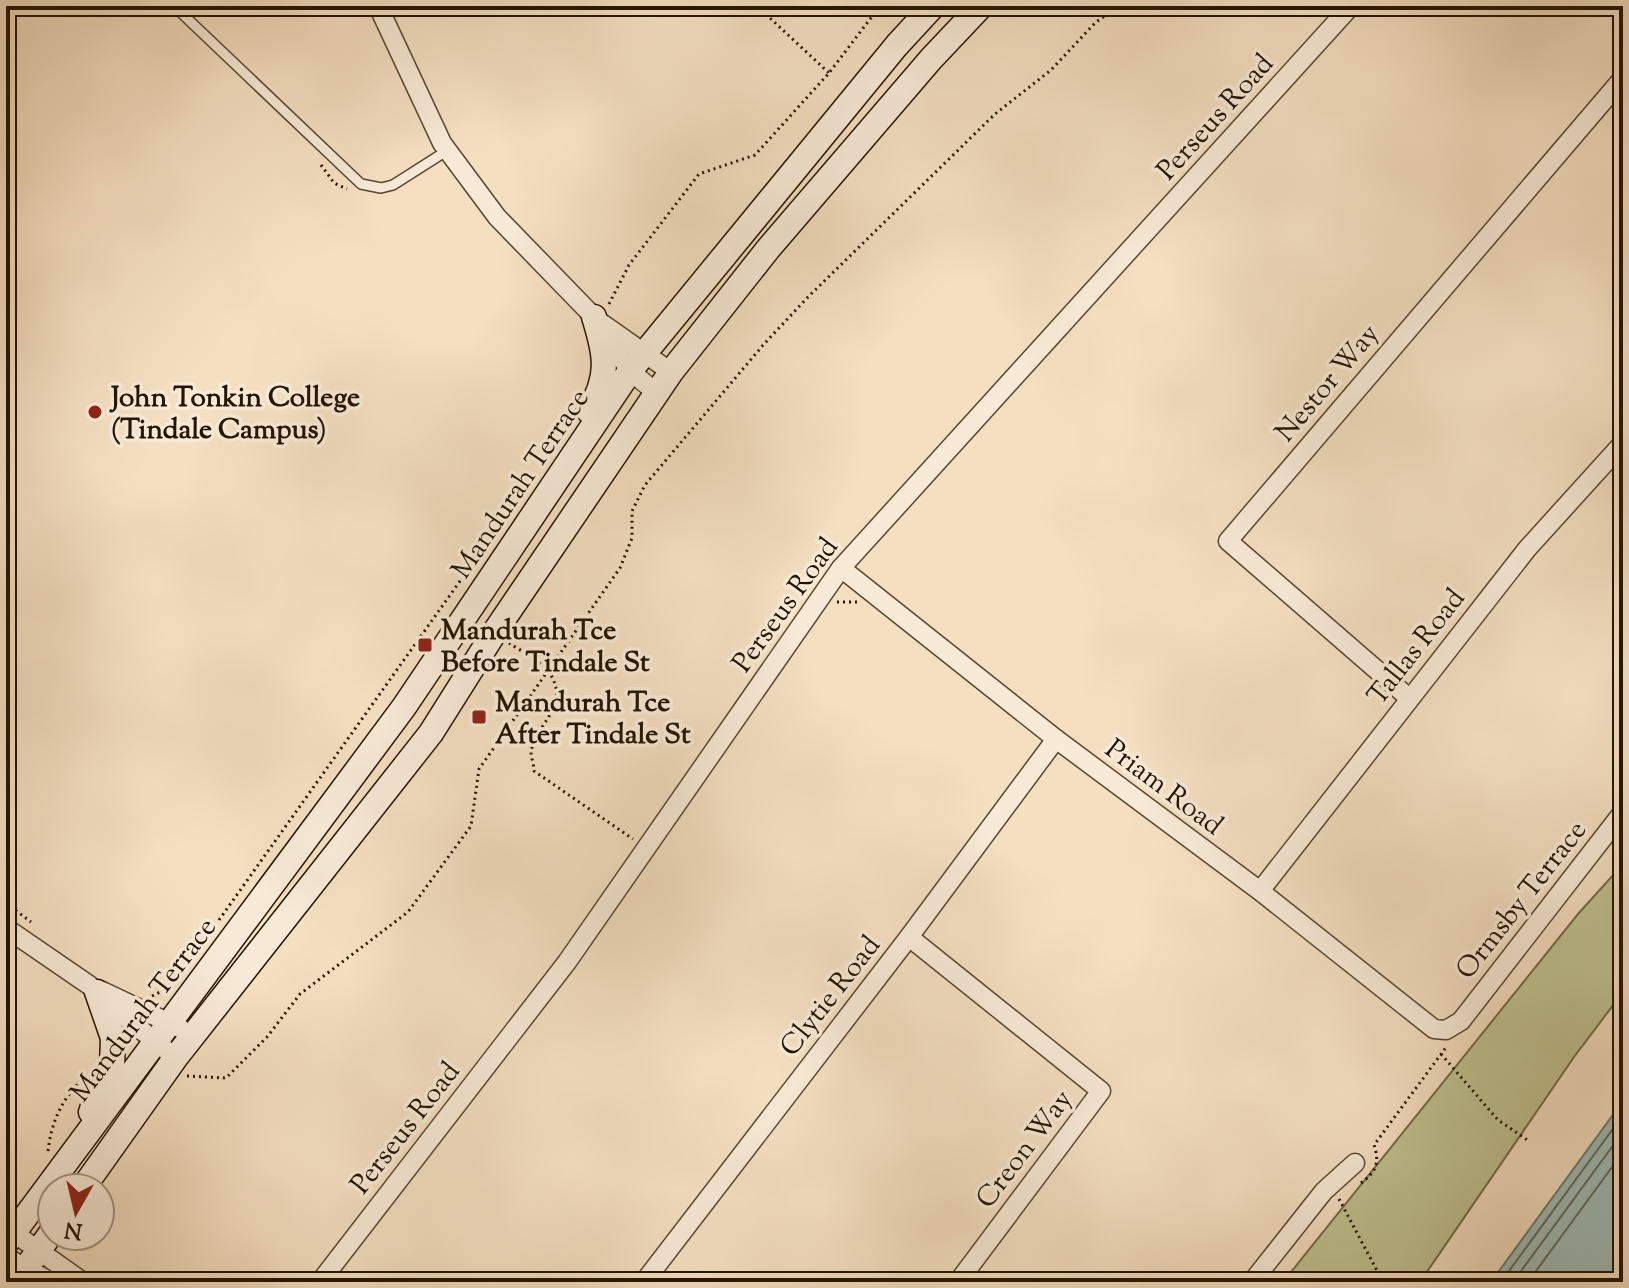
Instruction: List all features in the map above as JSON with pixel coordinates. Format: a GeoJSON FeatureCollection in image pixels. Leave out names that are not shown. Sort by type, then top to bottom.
{"type":"FeatureCollection","features":[{"type":"Feature","properties":{"kind":"main road","name":"Mandurah Terrace"},"geometry":{"type":"LineString","coordinates":[[10,1238],[404,707],[466,615],[565,451],[897,45],[933,6]]}},
{"type":"Feature","properties":{"kind":"main road","name":"Mandurah Terrace"},"geometry":{"type":"LineString","coordinates":[[94,1172],[192,1036],[431,733],[494,633],[671,372],[768,249],[931,59],[981,6]]}},
{"type":"Feature","properties":{"kind":"main road"},"geometry":{"type":"LineString","coordinates":[[565,451],[596,399],[604,378],[605,349],[594,317]]}},
{"type":"Feature","properties":{"kind":"main road"},"geometry":{"type":"LineString","coordinates":[[83,1137],[99,1090],[112,1067],[113,1038],[93,988]]}},
{"type":"Feature","properties":{"kind":"street"},"geometry":{"type":"LineString","coordinates":[[378,6],[448,150],[497,217],[638,362],[658,394]]}},
{"type":"Feature","properties":{"kind":"street","name":"Perseus Road"},"geometry":{"type":"LineString","coordinates":[[320,1282],[567,962],[841,568],[1351,6]]}},
{"type":"Feature","properties":{"kind":"street","name":"Nestor Way"},"geometry":{"type":"LineString","coordinates":[[1409,698],[1228,541],[1623,78]]}},
{"type":"Feature","properties":{"kind":"street"},"geometry":{"type":"LineString","coordinates":[[638,362],[671,372]]}},
{"type":"Feature","properties":{"kind":"street","name":"Tallas Road"},"geometry":{"type":"LineString","coordinates":[[1260,891],[1527,549],[1623,443]]}},
{"type":"Feature","properties":{"kind":"street","name":"Priam Road"},"geometry":{"type":"LineString","coordinates":[[841,568],[1056,739],[1260,891],[1434,1029],[1446,1030],[1461,1021]]}},
{"type":"Feature","properties":{"kind":"street","name":"Clytie Road"},"geometry":{"type":"LineString","coordinates":[[644,1282],[909,937],[1056,739]]}},
{"type":"Feature","properties":{"kind":"street","name":"Ormsby Terrace"},"geometry":{"type":"LineString","coordinates":[[1461,1021],[1623,812]]}},
{"type":"Feature","properties":{"kind":"street"},"geometry":{"type":"LineString","coordinates":[[6,928],[93,988],[156,1043],[170,1066]]}},
{"type":"Feature","properties":{"kind":"street","name":"Creon Way"},"geometry":{"type":"LineString","coordinates":[[909,937],[1101,1091],[958,1282]]}},
{"type":"Feature","properties":{"kind":"street"},"geometry":{"type":"LineString","coordinates":[[93,988],[171,1022],[192,1036]]}},
{"type":"Feature","properties":{"kind":"street"},"geometry":{"type":"LineString","coordinates":[[1252,1282],[1324,1191],[1355,1163]]}},
{"type":"Feature","properties":{"kind":"street"},"geometry":{"type":"LineString","coordinates":[[10,1238],[51,1282]]}},
{"type":"Feature","properties":{"kind":"street"},"geometry":{"type":"LineString","coordinates":[[28,1258],[83,1282]]}},
{"type":"Feature","properties":{"kind":"lane"},"geometry":{"type":"LineString","coordinates":[[174,6],[184,11],[361,184],[381,188],[393,185],[448,150]]}},
{"type":"Feature","properties":{"kind":"path"},"geometry":{"type":"LineString","coordinates":[[757,6],[829,73]]}},
{"type":"Feature","properties":{"kind":"path"},"geometry":{"type":"LineString","coordinates":[[594,317],[613,300],[629,265],[699,174],[755,155],[829,73],[880,6]]}},
{"type":"Feature","properties":{"kind":"path"},"geometry":{"type":"LineString","coordinates":[[170,1066],[226,1078],[267,1037],[300,994],[408,912],[471,826],[479,769],[620,568],[632,538],[632,511],[645,485],[691,428],[820,285],[995,114],[1051,70],[1095,23],[1118,6]]}},
{"type":"Feature","properties":{"kind":"path"},"geometry":{"type":"LineString","coordinates":[[322,166],[334,183],[352,192]]}},
{"type":"Feature","properties":{"kind":"path"},"geometry":{"type":"LineString","coordinates":[[565,451],[574,405]]}},
{"type":"Feature","properties":{"kind":"path"},"geometry":{"type":"LineString","coordinates":[[211,930],[509,511]]}},
{"type":"Feature","properties":{"kind":"path"},"geometry":{"type":"LineString","coordinates":[[445,602],[466,615]]}},
{"type":"Feature","properties":{"kind":"path"},"geometry":{"type":"LineString","coordinates":[[494,633],[548,670],[557,692],[552,716],[539,734],[531,753],[534,771],[637,841]]}},
{"type":"Feature","properties":{"kind":"path"},"geometry":{"type":"LineString","coordinates":[[1611,849],[1623,863]]}},
{"type":"Feature","properties":{"kind":"path"},"geometry":{"type":"LineString","coordinates":[[134,1005],[140,995],[153,996],[164,992],[175,981]]}},
{"type":"Feature","properties":{"kind":"path"},"geometry":{"type":"LineString","coordinates":[[1357,1186],[1374,1173],[1379,1159],[1374,1145],[1449,1043]]}},
{"type":"Feature","properties":{"kind":"path"},"geometry":{"type":"LineString","coordinates":[[1441,1054],[1498,1120],[1529,1141]]}},
{"type":"Feature","properties":{"kind":"path"},"geometry":{"type":"LineString","coordinates":[[47,1156],[50,1136],[61,1106],[86,1077]]}},
{"type":"Feature","properties":{"kind":"path"},"geometry":{"type":"LineString","coordinates":[[1334,1196],[1383,1282]]}},
{"type":"Feature","properties":{"kind":"green space"},"geometry":{"type":"Polygon","coordinates":[[[1623,864],[1623,992],[1574,1057],[1420,1282],[1283,1282],[1578,914],[1623,864]]]}},
{"type":"Feature","properties":{"kind":"water"},"geometry":{"type":"Polygon","coordinates":[[[1623,1101],[1623,1282],[1491,1282],[1623,1101]]]}},
{"type":"Feature","properties":{"kind":"place","name":"John Tonkin College (Tindale Campus)"},"geometry":{"type":"Point","coordinates":[95,412]}},
{"type":"Feature","properties":{"kind":"place","name":"Mandurah Tce Before Tindale St"},"geometry":{"type":"Point","coordinates":[425,645]}},
{"type":"Feature","properties":{"kind":"place","name":"Mandurah Tce After Tindale St"},"geometry":{"type":"Point","coordinates":[479,717]}}]}
